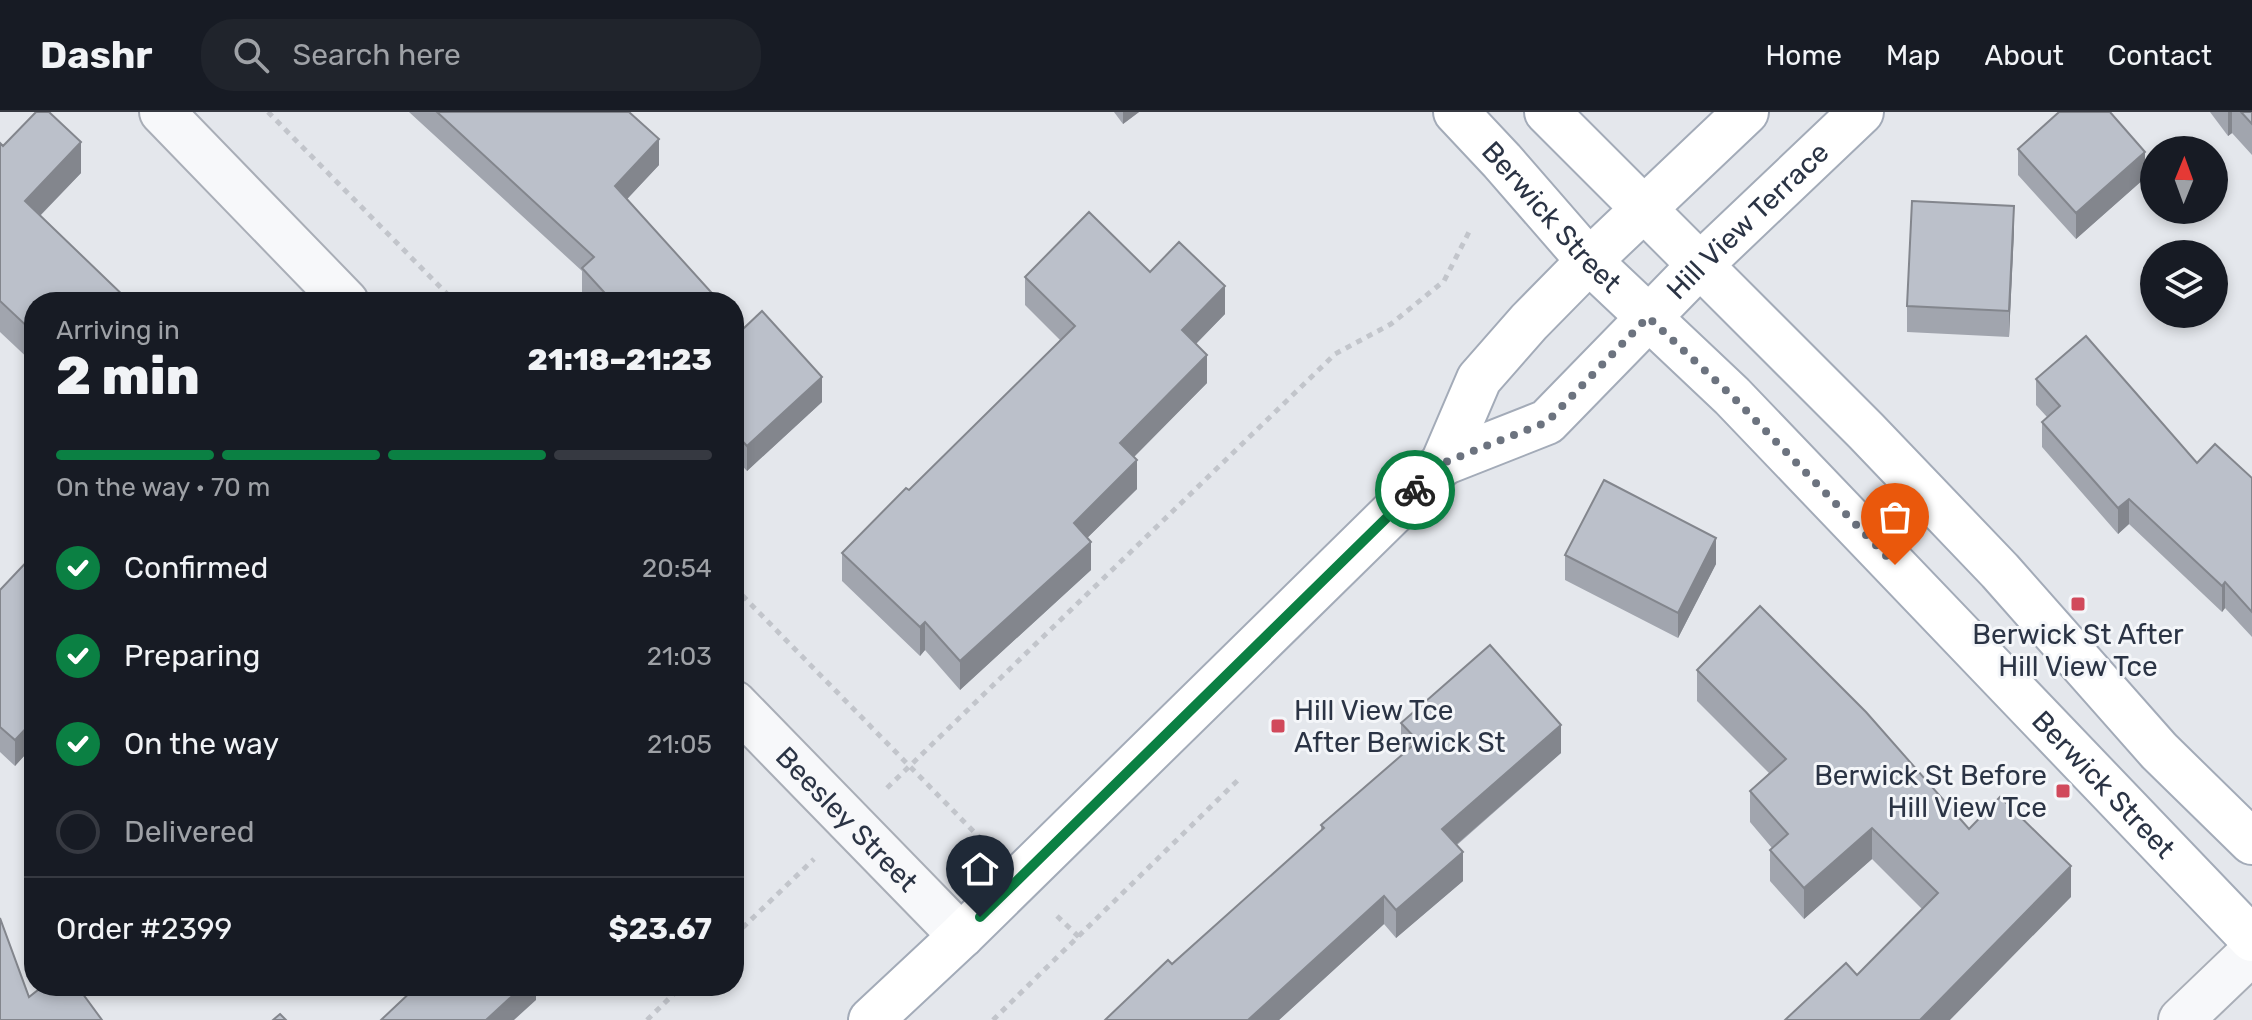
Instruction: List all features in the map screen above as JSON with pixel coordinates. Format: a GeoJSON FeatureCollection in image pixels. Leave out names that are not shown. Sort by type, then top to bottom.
{"type":"FeatureCollection","features":[{"type":"Feature","properties":{"kind":"main road","name":"Berwick Street"},"geometry":{"type":"LineString","coordinates":[[1456,112],[1589,261],[1732,396],[2252,939]]}},
{"type":"Feature","properties":{"kind":"main road"},"geometry":{"type":"LineString","coordinates":[[1547,112],[1866,431],[1979,549],[2159,751],[2252,842]]}},
{"type":"Feature","properties":{"kind":"main road","name":"Hill View Terrace"},"geometry":{"type":"LineString","coordinates":[[871,1020],[961,936],[1443,463],[1479,379],[1589,261],[1746,112]]}},
{"type":"Feature","properties":{"kind":"main road","name":"Hill View Terrace"},"geometry":{"type":"LineString","coordinates":[[1443,463],[1547,422],[1699,266],[1861,112]]}},
{"type":"Feature","properties":{"kind":"street"},"geometry":{"type":"LineString","coordinates":[[162,112],[336,292]]}},
{"type":"Feature","properties":{"kind":"street","name":"Beesley Street"},"geometry":{"type":"LineString","coordinates":[[744,713],[961,936]]}},
{"type":"Feature","properties":{"kind":"street"},"geometry":{"type":"LineString","coordinates":[[2181,1020],[2252,952]]}},
{"type":"Feature","properties":{"kind":"path"},"geometry":{"type":"LineString","coordinates":[[268,112],[445,292]]}},
{"type":"Feature","properties":{"kind":"path"},"geometry":{"type":"LineString","coordinates":[[744,926],[1335,354],[1391,324],[1444,281],[1469,232]]}},
{"type":"Feature","properties":{"kind":"path"},"geometry":{"type":"LineString","coordinates":[[744,597],[1079,937]]}},
{"type":"Feature","properties":{"kind":"path"},"geometry":{"type":"LineString","coordinates":[[993,1020],[1239,779]]}},
{"type":"Feature","properties":{"kind":"path"},"geometry":{"type":"LineString","coordinates":[[647,1020],[672,996]]}},
{"type":"Feature","properties":{"kind":"building"},"geometry":{"type":"Polygon","coordinates":[[[36,112],[49,112],[81,142],[25,201],[120,292],[24,292],[24,324],[0,301],[0,143],[3,146],[36,112]]]}},
{"type":"Feature","properties":{"kind":"building"},"geometry":{"type":"Polygon","coordinates":[[[437,112],[629,112],[659,139],[615,186],[711,292],[604,292],[582,268],[594,257],[437,112]]]}},
{"type":"Feature","properties":{"kind":"building"},"geometry":{"type":"Polygon","coordinates":[[[2059,112],[2110,112],[2140,146],[2140,156],[2076,213],[2018,149],[2059,112]]]}},
{"type":"Feature","properties":{"kind":"building"},"geometry":{"type":"Polygon","coordinates":[[[2241,112],[2252,112],[2252,124],[2241,112]]]}},
{"type":"Feature","properties":{"kind":"building"},"geometry":{"type":"Polygon","coordinates":[[[1912,201],[2014,206],[2009,311],[1907,306],[1912,201]]]}},
{"type":"Feature","properties":{"kind":"building"},"geometry":{"type":"Polygon","coordinates":[[[1089,212],[1150,272],[1179,242],[1225,286],[1182,330],[1207,355],[1120,443],[1137,460],[1074,523],[1091,542],[960,661],[925,622],[920,627],[842,553],[1075,326],[1025,277],[1089,212]]]}},
{"type":"Feature","properties":{"kind":"building"},"geometry":{"type":"Polygon","coordinates":[[[762,311],[822,377],[747,446],[744,443],[744,328],[762,311]]]}},
{"type":"Feature","properties":{"kind":"building"},"geometry":{"type":"Polygon","coordinates":[[[2086,336],[2197,463],[2215,444],[2252,478],[2252,612],[2225,582],[2222,586],[2129,499],[2118,508],[2042,422],[2060,406],[2036,379],[2086,336]]]}},
{"type":"Feature","properties":{"kind":"building"},"geometry":{"type":"Polygon","coordinates":[[[1604,480],[1716,538],[1678,613],[1565,555],[1604,480]]]}},
{"type":"Feature","properties":{"kind":"building"},"geometry":{"type":"Polygon","coordinates":[[[24,565],[24,731],[15,740],[0,727],[0,590],[24,565]]]}},
{"type":"Feature","properties":{"kind":"building"},"geometry":{"type":"Polygon","coordinates":[[[1760,606],[1866,712],[1969,829],[2000,797],[2071,866],[1920,1020],[1785,1020],[1846,963],[1857,975],[1938,893],[1872,828],[1804,888],[1770,850],[1788,834],[1750,791],[1786,759],[1697,670],[1760,606]]]}},
{"type":"Feature","properties":{"kind":"building"},"geometry":{"type":"Polygon","coordinates":[[[1490,645],[1561,725],[1442,829],[1463,852],[1396,910],[1384,896],[1248,1020],[1105,1020],[1168,960],[1172,964],[1324,828],[1321,825],[1418,741],[1401,723],[1490,645]]]}},
{"type":"Feature","properties":{"kind":"building"},"geometry":{"type":"Polygon","coordinates":[[[0,918],[24,983],[24,996],[84,996],[102,1020],[0,1020],[0,918]]]}},
{"type":"Feature","properties":{"kind":"building"},"geometry":{"type":"Polygon","coordinates":[[[406,996],[512,996],[486,1020],[381,1020],[406,996]]]}},
{"type":"Feature","properties":{"kind":"way so far"},"geometry":{"type":"LineString","coordinates":[[1415,490],[1443,463],[1547,422],[1648,317],[1732,396],[1895,565]]}},
{"type":"Feature","properties":{"kind":"place","name":"Berwick St After Hill View Tce"},"geometry":{"type":"Point","coordinates":[2078,604]}},
{"type":"Feature","properties":{"kind":"place","name":"Hill View Tce After Berwick St"},"geometry":{"type":"Point","coordinates":[1278,726]}},
{"type":"Feature","properties":{"kind":"place","name":"Berwick St Before Hill View Tce"},"geometry":{"type":"Point","coordinates":[2063,791]}},
{"type":"Feature","properties":{"kind":"route"},"geometry":{"type":"LineString","coordinates":[[980,917],[1415,490]]}}]}
